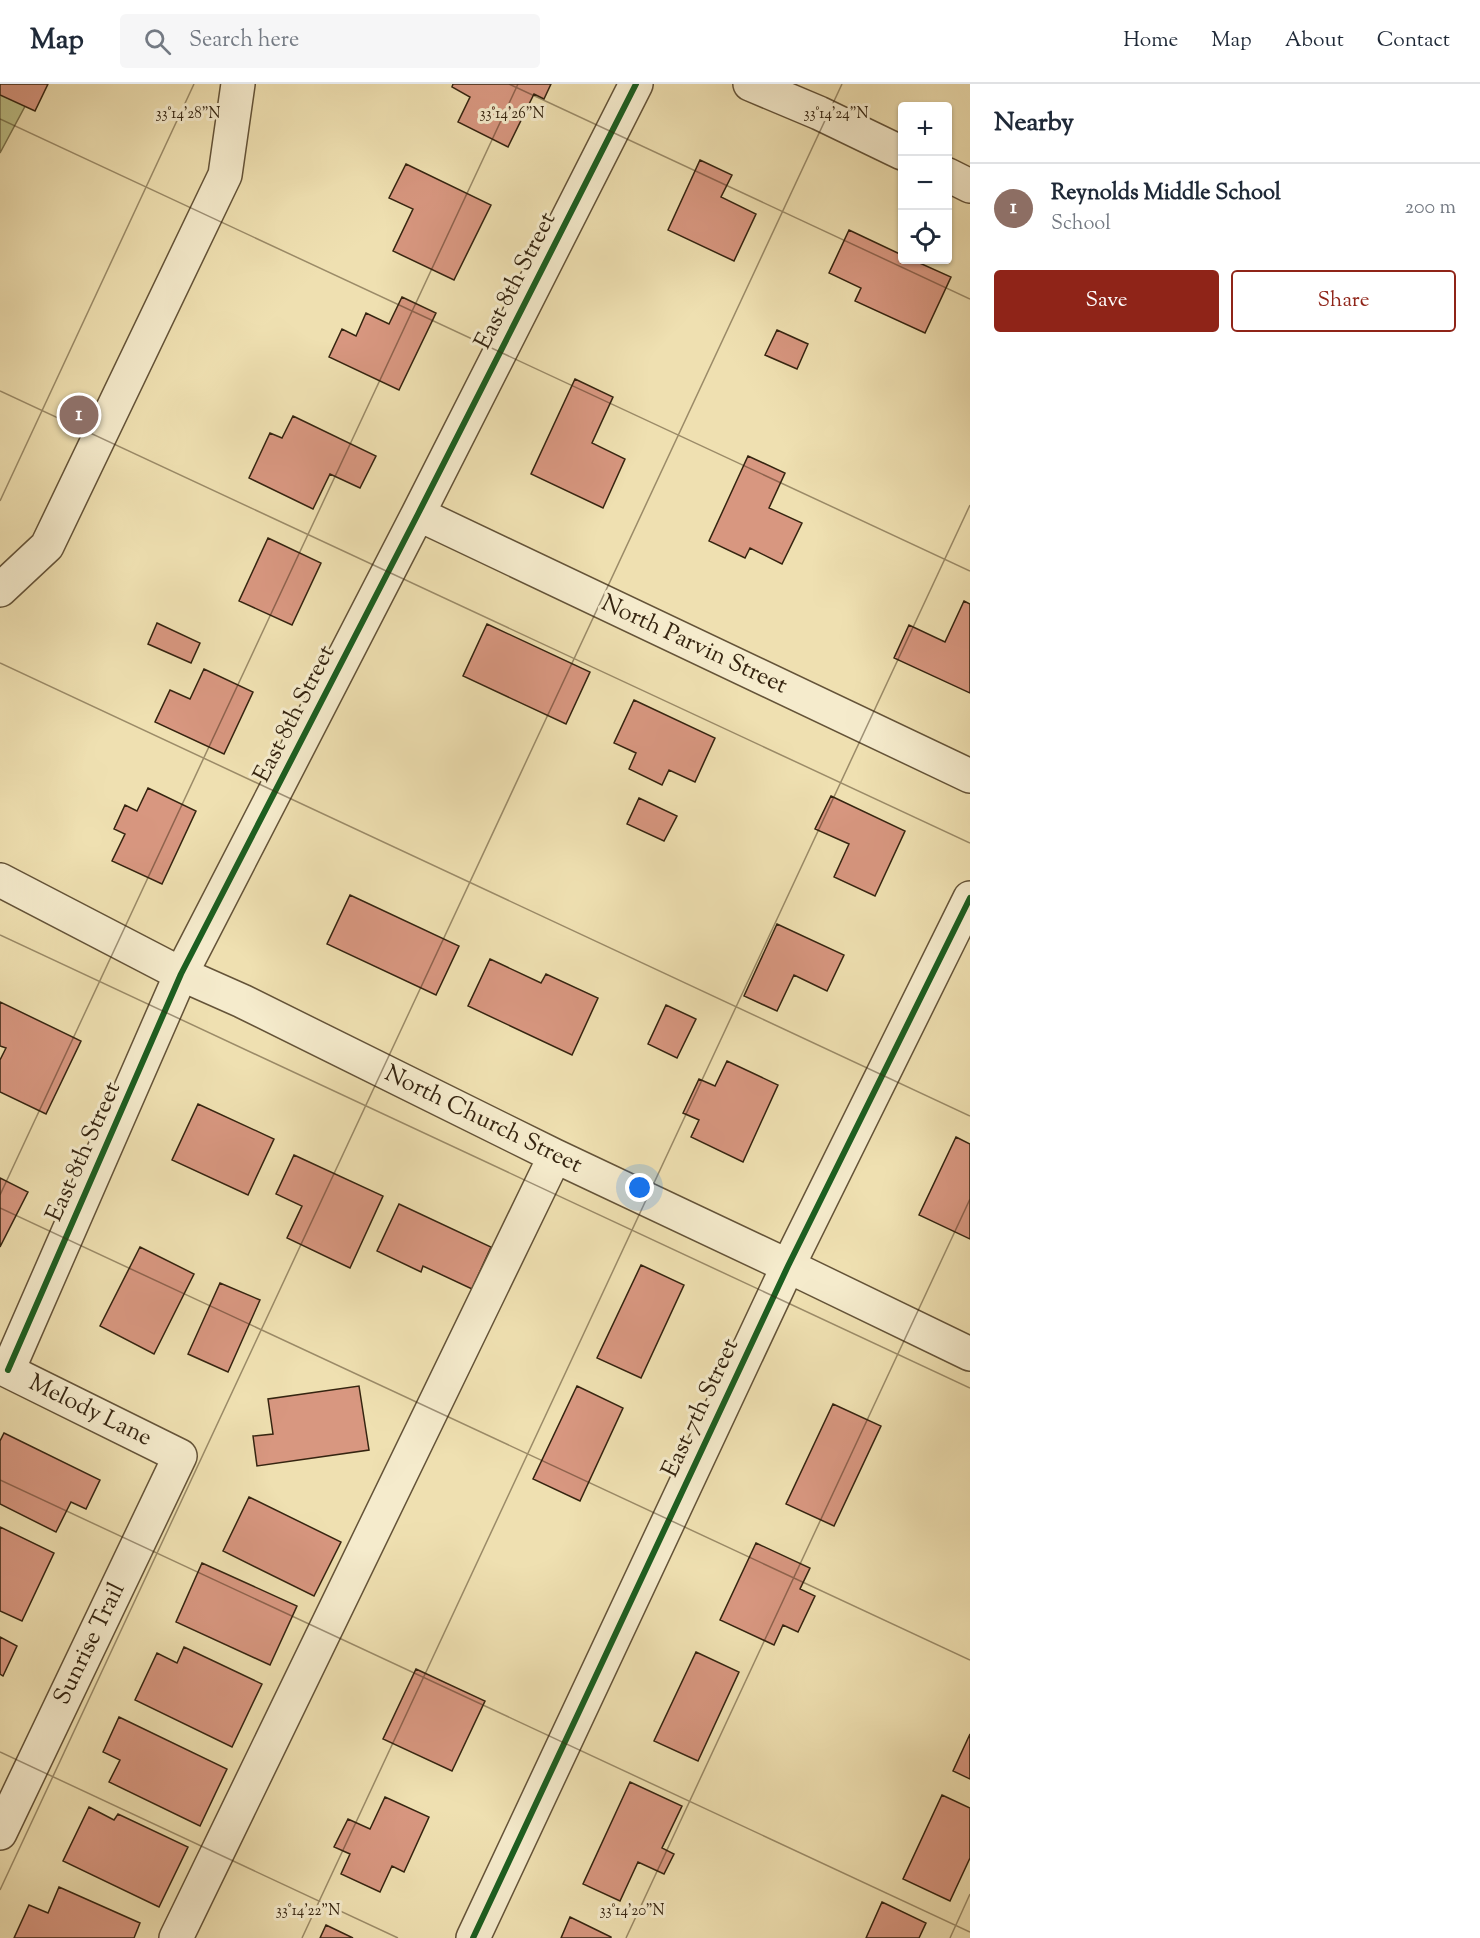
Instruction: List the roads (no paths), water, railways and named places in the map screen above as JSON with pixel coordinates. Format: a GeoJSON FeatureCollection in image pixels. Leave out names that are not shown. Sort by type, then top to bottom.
{"type":"FeatureCollection","features":[{"type":"Feature","properties":{"kind":"street"},"geometry":{"type":"LineString","coordinates":[[0,590],[47,546],[225,175],[238,84]]}},
{"type":"Feature","properties":{"kind":"street","name":"East 8th Street"},"geometry":{"type":"LineString","coordinates":[[4,1368],[181,974],[636,84]]}},
{"type":"Feature","properties":{"kind":"street"},"geometry":{"type":"LineString","coordinates":[[750,84],[819,113],[898,151]]}},
{"type":"Feature","properties":{"kind":"street"},"geometry":{"type":"LineString","coordinates":[[952,177],[970,186]]}},
{"type":"Feature","properties":{"kind":"street","name":"North Parvin Street"},"geometry":{"type":"LineString","coordinates":[[418,514],[970,776]]}},
{"type":"Feature","properties":{"kind":"street","name":"North Church Street"},"geometry":{"type":"LineString","coordinates":[[0,880],[181,974],[242,1001],[555,1156],[970,1354]]}},
{"type":"Feature","properties":{"kind":"street","name":"East 7th Street"},"geometry":{"type":"LineString","coordinates":[[473,1938],[788,1266],[970,898]]}},
{"type":"Feature","properties":{"kind":"street"},"geometry":{"type":"LineString","coordinates":[[176,1938],[555,1156]]}},
{"type":"Feature","properties":{"kind":"street","name":"Melody Lane"},"geometry":{"type":"LineString","coordinates":[[4,1368],[180,1456]]}},
{"type":"Feature","properties":{"kind":"street","name":"Sunrise Trail"},"geometry":{"type":"LineString","coordinates":[[0,1833],[180,1456]]}},
{"type":"Feature","properties":{"kind":"place","name":"Reynolds Middle School"},"geometry":{"type":"Point","coordinates":[79,415]}}]}
